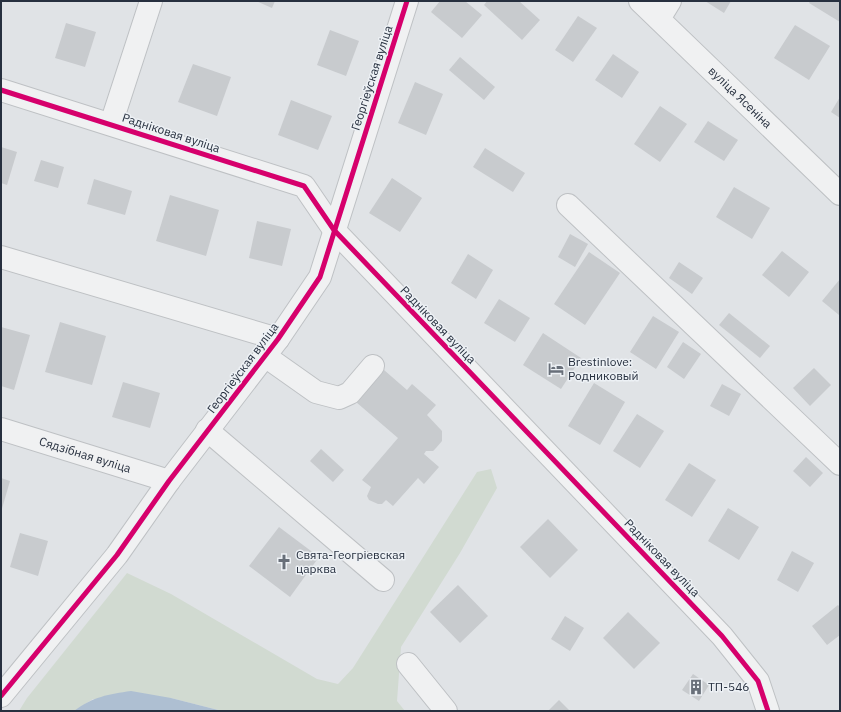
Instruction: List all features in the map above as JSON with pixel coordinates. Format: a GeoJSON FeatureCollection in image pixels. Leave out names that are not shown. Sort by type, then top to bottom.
{"type":"FeatureCollection","features":[{"type":"Feature","properties":{"kind":"street"},"geometry":{"type":"LineString","coordinates":[[111,124],[151,1]]}},
{"type":"Feature","properties":{"kind":"street","name":"Георгіеўская вуліца"},"geometry":{"type":"LineString","coordinates":[[1,696],[117,555],[207,430],[278,339],[320,277],[407,1]]}},
{"type":"Feature","properties":{"kind":"street","name":"вуліца Ясеніна"},"geometry":{"type":"LineString","coordinates":[[640,1],[665,10],[840,194]]}},
{"type":"Feature","properties":{"kind":"street","name":"Радніковая вуліца"},"geometry":{"type":"LineString","coordinates":[[1,90],[304,186],[334,230],[722,636],[758,681],[768,711]]}},
{"type":"Feature","properties":{"kind":"street"},"geometry":{"type":"LineString","coordinates":[[568,205],[840,464]]}},
{"type":"Feature","properties":{"kind":"street"},"geometry":{"type":"LineString","coordinates":[[1,257],[278,339]]}},
{"type":"Feature","properties":{"kind":"street"},"geometry":{"type":"LineString","coordinates":[[265,356],[316,392],[339,398],[350,393],[373,366]]}},
{"type":"Feature","properties":{"kind":"street","name":"Сядзібная вуліца"},"geometry":{"type":"LineString","coordinates":[[1,429],[169,481]]}},
{"type":"Feature","properties":{"kind":"street"},"geometry":{"type":"LineString","coordinates":[[207,430],[383,580]]}},
{"type":"Feature","properties":{"kind":"street"},"geometry":{"type":"LineString","coordinates":[[408,664],[446,711]]}},
{"type":"Feature","properties":{"kind":"shaded area"},"geometry":{"type":"Polygon","coordinates":[[[491,469],[497,488],[460,553],[401,647],[397,701],[405,711],[222,711],[171,698],[93,699],[74,711],[19,711],[27,698],[127,573],[171,594],[317,679],[338,684],[353,668],[477,472],[491,469]]]}},
{"type":"Feature","properties":{"kind":"water"},"geometry":{"type":"Polygon","coordinates":[[[131,691],[171,698],[222,711],[74,711],[94,699],[115,693],[131,691]]]}},
{"type":"Feature","properties":{"kind":"building"},"geometry":{"type":"Polygon","coordinates":[[[256,1],[275,1],[272,8],[256,1]]]}},
{"type":"Feature","properties":{"kind":"building"},"geometry":{"type":"Polygon","coordinates":[[[440,1],[465,1],[482,15],[462,38],[431,12],[440,1]]]}},
{"type":"Feature","properties":{"kind":"building"},"geometry":{"type":"Polygon","coordinates":[[[487,1],[519,1],[540,20],[522,40],[484,5],[487,1]]]}},
{"type":"Feature","properties":{"kind":"building"},"geometry":{"type":"Polygon","coordinates":[[[705,1],[731,1],[724,13],[705,1]]]}},
{"type":"Feature","properties":{"kind":"building"},"geometry":{"type":"Polygon","coordinates":[[[810,1],[840,1],[840,22],[809,3],[810,1]]]}},
{"type":"Feature","properties":{"kind":"building"},"geometry":{"type":"Polygon","coordinates":[[[578,16],[597,28],[573,62],[555,50],[578,16]]]}},
{"type":"Feature","properties":{"kind":"building"},"geometry":{"type":"Polygon","coordinates":[[[66,23],[96,32],[85,67],[55,58],[66,23]]]}},
{"type":"Feature","properties":{"kind":"building"},"geometry":{"type":"Polygon","coordinates":[[[795,25],[830,46],[809,80],[774,58],[795,25]]]}},
{"type":"Feature","properties":{"kind":"building"},"geometry":{"type":"Polygon","coordinates":[[[330,30],[359,41],[346,76],[317,65],[330,30]]]}},
{"type":"Feature","properties":{"kind":"building"},"geometry":{"type":"Polygon","coordinates":[[[613,54],[639,72],[622,98],[595,80],[613,54]]]}},
{"type":"Feature","properties":{"kind":"building"},"geometry":{"type":"Polygon","coordinates":[[[460,57],[495,87],[484,100],[449,70],[460,57]]]}},
{"type":"Feature","properties":{"kind":"building"},"geometry":{"type":"Polygon","coordinates":[[[193,64],[231,77],[217,116],[178,102],[193,64]]]}},
{"type":"Feature","properties":{"kind":"building"},"geometry":{"type":"Polygon","coordinates":[[[415,82],[443,94],[426,135],[398,123],[415,82]]]}},
{"type":"Feature","properties":{"kind":"building"},"geometry":{"type":"Polygon","coordinates":[[[840,97],[840,118],[831,112],[840,97]]]}},
{"type":"Feature","properties":{"kind":"building"},"geometry":{"type":"Polygon","coordinates":[[[291,100],[332,116],[318,150],[278,135],[291,100]]]}},
{"type":"Feature","properties":{"kind":"building"},"geometry":{"type":"Polygon","coordinates":[[[660,106],[687,124],[660,162],[634,144],[660,106]]]}},
{"type":"Feature","properties":{"kind":"building"},"geometry":{"type":"Polygon","coordinates":[[[708,121],[738,140],[724,161],[694,142],[708,121]]]}},
{"type":"Feature","properties":{"kind":"building"},"geometry":{"type":"Polygon","coordinates":[[[1,147],[17,152],[7,185],[1,183],[1,147]]]}},
{"type":"Feature","properties":{"kind":"building"},"geometry":{"type":"Polygon","coordinates":[[[485,148],[525,173],[513,192],[473,167],[485,148]]]}},
{"type":"Feature","properties":{"kind":"building"},"geometry":{"type":"Polygon","coordinates":[[[41,160],[64,167],[58,188],[34,181],[41,160]]]}},
{"type":"Feature","properties":{"kind":"building"},"geometry":{"type":"Polygon","coordinates":[[[392,178],[422,198],[400,232],[369,213],[392,178]]]}},
{"type":"Feature","properties":{"kind":"building"},"geometry":{"type":"Polygon","coordinates":[[[94,179],[132,191],[125,215],[87,204],[94,179]]]}},
{"type":"Feature","properties":{"kind":"building"},"geometry":{"type":"Polygon","coordinates":[[[734,187],[770,208],[752,239],[716,217],[734,187]]]}},
{"type":"Feature","properties":{"kind":"building"},"geometry":{"type":"Polygon","coordinates":[[[170,195],[219,210],[206,256],[156,241],[170,195]]]}},
{"type":"Feature","properties":{"kind":"building"},"geometry":{"type":"Polygon","coordinates":[[[257,221],[291,229],[282,266],[249,258],[257,221]]]}},
{"type":"Feature","properties":{"kind":"building"},"geometry":{"type":"Polygon","coordinates":[[[570,234],[588,244],[575,267],[558,257],[570,234]]]}},
{"type":"Feature","properties":{"kind":"building"},"geometry":{"type":"Polygon","coordinates":[[[782,251],[809,272],[789,297],[762,275],[782,251]]]}},
{"type":"Feature","properties":{"kind":"building"},"geometry":{"type":"Polygon","coordinates":[[[589,252],[620,273],[585,325],[554,304],[589,252]]]}},
{"type":"Feature","properties":{"kind":"building"},"geometry":{"type":"Polygon","coordinates":[[[468,254],[493,270],[476,299],[451,283],[468,254]]]}},
{"type":"Feature","properties":{"kind":"building"},"geometry":{"type":"Polygon","coordinates":[[[679,262],[703,278],[692,294],[669,278],[679,262]]]}},
{"type":"Feature","properties":{"kind":"building"},"geometry":{"type":"Polygon","coordinates":[[[840,279],[840,314],[839,315],[822,301],[840,279]]]}},
{"type":"Feature","properties":{"kind":"building"},"geometry":{"type":"Polygon","coordinates":[[[499,299],[530,318],[515,342],[484,323],[499,299]]]}},
{"type":"Feature","properties":{"kind":"building"},"geometry":{"type":"Polygon","coordinates":[[[729,313],[770,346],[760,358],[719,325],[729,313]]]}},
{"type":"Feature","properties":{"kind":"building"},"geometry":{"type":"Polygon","coordinates":[[[653,316],[679,332],[656,369],[630,352],[653,316]]]}},
{"type":"Feature","properties":{"kind":"building"},"geometry":{"type":"Polygon","coordinates":[[[60,322],[106,336],[92,385],[45,372],[60,322]]]}},
{"type":"Feature","properties":{"kind":"building"},"geometry":{"type":"Polygon","coordinates":[[[1,327],[30,335],[14,390],[1,386],[1,327]]]}},
{"type":"Feature","properties":{"kind":"building"},"geometry":{"type":"Polygon","coordinates":[[[543,333],[581,358],[561,389],[523,365],[543,333]]]}},
{"type":"Feature","properties":{"kind":"building"},"geometry":{"type":"Polygon","coordinates":[[[683,342],[701,354],[684,379],[667,367],[683,342]]]}},
{"type":"Feature","properties":{"kind":"building"},"geometry":{"type":"Polygon","coordinates":[[[814,368],[831,385],[810,406],[793,388],[814,368]]]}},
{"type":"Feature","properties":{"kind":"building"},"geometry":{"type":"Polygon","coordinates":[[[384,370],[407,390],[412,384],[436,405],[427,415],[442,431],[442,441],[433,451],[426,451],[424,454],[439,467],[424,484],[418,478],[393,506],[386,500],[382,504],[378,504],[369,500],[367,496],[371,487],[362,480],[398,438],[356,402],[384,370]]]}},
{"type":"Feature","properties":{"kind":"building"},"geometry":{"type":"Polygon","coordinates":[[[123,382],[160,393],[150,428],[112,417],[123,382]]]}},
{"type":"Feature","properties":{"kind":"building"},"geometry":{"type":"Polygon","coordinates":[[[594,383],[625,402],[600,445],[568,426],[594,383]]]}},
{"type":"Feature","properties":{"kind":"building"},"geometry":{"type":"Polygon","coordinates":[[[722,384],[741,394],[729,416],[710,406],[722,384]]]}},
{"type":"Feature","properties":{"kind":"building"},"geometry":{"type":"Polygon","coordinates":[[[637,414],[664,431],[640,468],[613,451],[637,414]]]}},
{"type":"Feature","properties":{"kind":"building"},"geometry":{"type":"Polygon","coordinates":[[[321,449],[344,470],[333,482],[310,461],[321,449]]]}},
{"type":"Feature","properties":{"kind":"building"},"geometry":{"type":"Polygon","coordinates":[[[806,457],[823,473],[810,487],[793,471],[806,457]]]}},
{"type":"Feature","properties":{"kind":"building"},"geometry":{"type":"Polygon","coordinates":[[[689,463],[716,480],[692,517],[665,500],[689,463]]]}},
{"type":"Feature","properties":{"kind":"building"},"geometry":{"type":"Polygon","coordinates":[[[1,478],[10,481],[1,512],[1,478]]]}},
{"type":"Feature","properties":{"kind":"building"},"geometry":{"type":"Polygon","coordinates":[[[728,508],[759,527],[739,560],[708,541],[728,508]]]}},
{"type":"Feature","properties":{"kind":"building"},"geometry":{"type":"Polygon","coordinates":[[[548,519],[578,550],[550,578],[520,547],[548,519]]]}},
{"type":"Feature","properties":{"kind":"building","name":"Свята-Геогріевская царква"},"geometry":{"type":"Polygon","coordinates":[[[279,527],[319,557],[290,597],[249,566],[279,527]]]}},
{"type":"Feature","properties":{"kind":"building"},"geometry":{"type":"Polygon","coordinates":[[[20,533],[48,541],[38,576],[10,567],[20,533]]]}},
{"type":"Feature","properties":{"kind":"building"},"geometry":{"type":"Polygon","coordinates":[[[792,551],[814,563],[798,592],[777,580],[792,551]]]}},
{"type":"Feature","properties":{"kind":"building"},"geometry":{"type":"Polygon","coordinates":[[[458,585],[488,616],[460,643],[430,612],[458,585]]]}},
{"type":"Feature","properties":{"kind":"building"},"geometry":{"type":"Polygon","coordinates":[[[838,605],[840,607],[840,635],[827,645],[812,626],[838,605]]]}},
{"type":"Feature","properties":{"kind":"building"},"geometry":{"type":"Polygon","coordinates":[[[628,612],[660,643],[634,669],[603,638],[628,612]]]}},
{"type":"Feature","properties":{"kind":"building"},"geometry":{"type":"Polygon","coordinates":[[[565,616],[584,628],[570,651],[551,639],[565,616]]]}},
{"type":"Feature","properties":{"kind":"building","name":"ТП-546"},"geometry":{"type":"Polygon","coordinates":[[[693,674],[709,685],[699,701],[682,690],[693,674]]]}},
{"type":"Feature","properties":{"kind":"building"},"geometry":{"type":"Polygon","coordinates":[[[559,700],[570,711],[548,711],[559,700]]]}},
{"type":"Feature","properties":{"kind":"cycle path"},"geometry":{"type":"LineString","coordinates":[[1,696],[117,555],[169,481],[278,339],[320,277],[407,1]]}},
{"type":"Feature","properties":{"kind":"cycle path"},"geometry":{"type":"LineString","coordinates":[[1,90],[304,186],[334,230],[722,636],[758,681],[768,711]]}},
{"type":"Feature","properties":{"kind":"place","name":"Brestinlove: Родниковый"},"geometry":{"type":"Point","coordinates":[556,369]}},
{"type":"Feature","properties":{"kind":"place","name":"Свята-Геогріевская царква"},"geometry":{"type":"Point","coordinates":[284,562]}},
{"type":"Feature","properties":{"kind":"place","name":"ТП-546"},"geometry":{"type":"Point","coordinates":[696,687]}}]}
